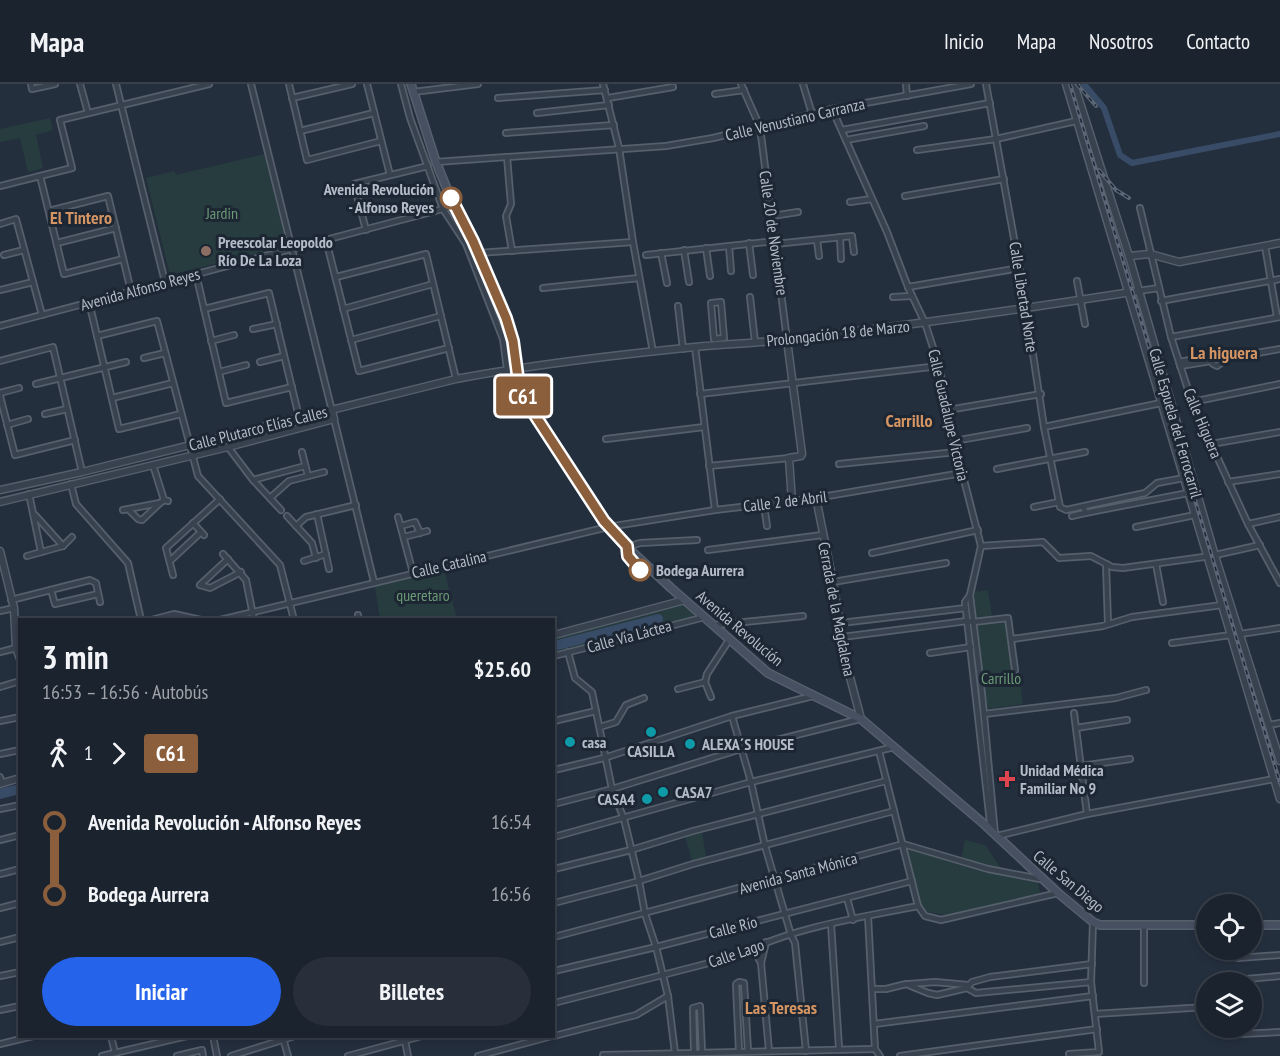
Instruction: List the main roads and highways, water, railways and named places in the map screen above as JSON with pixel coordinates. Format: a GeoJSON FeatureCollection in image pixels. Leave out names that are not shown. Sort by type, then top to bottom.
{"type":"FeatureCollection","features":[{"type":"Feature","properties":{"kind":"main road","name":"Avenida Revolución"},"geometry":{"type":"LineString","coordinates":[[411,84],[436,162],[506,318],[513,341],[519,386],[527,403],[608,526],[685,600],[768,673],[861,719],[994,834]]}},
{"type":"Feature","properties":{"kind":"main road","name":"Calle San Diego"},"geometry":{"type":"LineString","coordinates":[[994,834],[1058,894],[1093,922],[1100,925],[1196,925]]}},
{"type":"Feature","properties":{"kind":"main road"},"geometry":{"type":"LineString","coordinates":[[1262,925],[1280,925]]}},
{"type":"Feature","properties":{"kind":"waterway"},"geometry":{"type":"LineString","coordinates":[[1084,84],[1104,108],[1120,155],[1132,163],[1280,134]]}},
{"type":"Feature","properties":{"kind":"waterway"},"geometry":{"type":"LineString","coordinates":[[555,646],[658,619]]}},
{"type":"Feature","properties":{"kind":"waterway"},"geometry":{"type":"LineString","coordinates":[[0,794],[18,790]]}},
{"type":"Feature","properties":{"kind":"railway"},"geometry":{"type":"LineString","coordinates":[[1070,84],[1280,783]]}},
{"type":"Feature","properties":{"kind":"railway"},"geometry":{"type":"LineString","coordinates":[[1077,84],[1096,106]]}},
{"type":"Feature","properties":{"kind":"railway"},"geometry":{"type":"LineString","coordinates":[[1099,170],[1116,190],[1129,198]]}},
{"type":"Feature","properties":{"kind":"place","name":"Avenida Revolución - Alfonso Reyes"},"geometry":{"type":"Point","coordinates":[451,198]}},
{"type":"Feature","properties":{"kind":"place","name":"Preescolar Leopoldo Río De La Loza"},"geometry":{"type":"Point","coordinates":[206,251]}},
{"type":"Feature","properties":{"kind":"place","name":"Bodega Aurrera"},"geometry":{"type":"Point","coordinates":[640,570]}},
{"type":"Feature","properties":{"kind":"place","name":"CASILLA"},"geometry":{"type":"Point","coordinates":[651,732]}},
{"type":"Feature","properties":{"kind":"place","name":"casa"},"geometry":{"type":"Point","coordinates":[570,742]}},
{"type":"Feature","properties":{"kind":"place","name":"ALEXA´S HOUSE"},"geometry":{"type":"Point","coordinates":[690,744]}},
{"type":"Feature","properties":{"kind":"place","name":"Unidad Médica Familiar No 9"},"geometry":{"type":"Point","coordinates":[1007,779]}},
{"type":"Feature","properties":{"kind":"place","name":"CASA7"},"geometry":{"type":"Point","coordinates":[663,792]}},
{"type":"Feature","properties":{"kind":"place","name":"CASA4"},"geometry":{"type":"Point","coordinates":[647,799]}},
{"type":"Feature","properties":{"kind":"district","name":"El Tintero"},"geometry":{"type":"Point","coordinates":[81,217]}},
{"type":"Feature","properties":{"kind":"district","name":"La higuera"},"geometry":{"type":"Point","coordinates":[1224,352]}},
{"type":"Feature","properties":{"kind":"district","name":"Carrillo"},"geometry":{"type":"Point","coordinates":[909,420]}},
{"type":"Feature","properties":{"kind":"district","name":"Las Teresas"},"geometry":{"type":"Point","coordinates":[781,1007]}},
{"type":"Feature","properties":{"kind":"park label","name":"Jardin"},"geometry":{"type":"Point","coordinates":[222,213]}},
{"type":"Feature","properties":{"kind":"park label","name":"queretaro"},"geometry":{"type":"Point","coordinates":[423,595]}}]}
